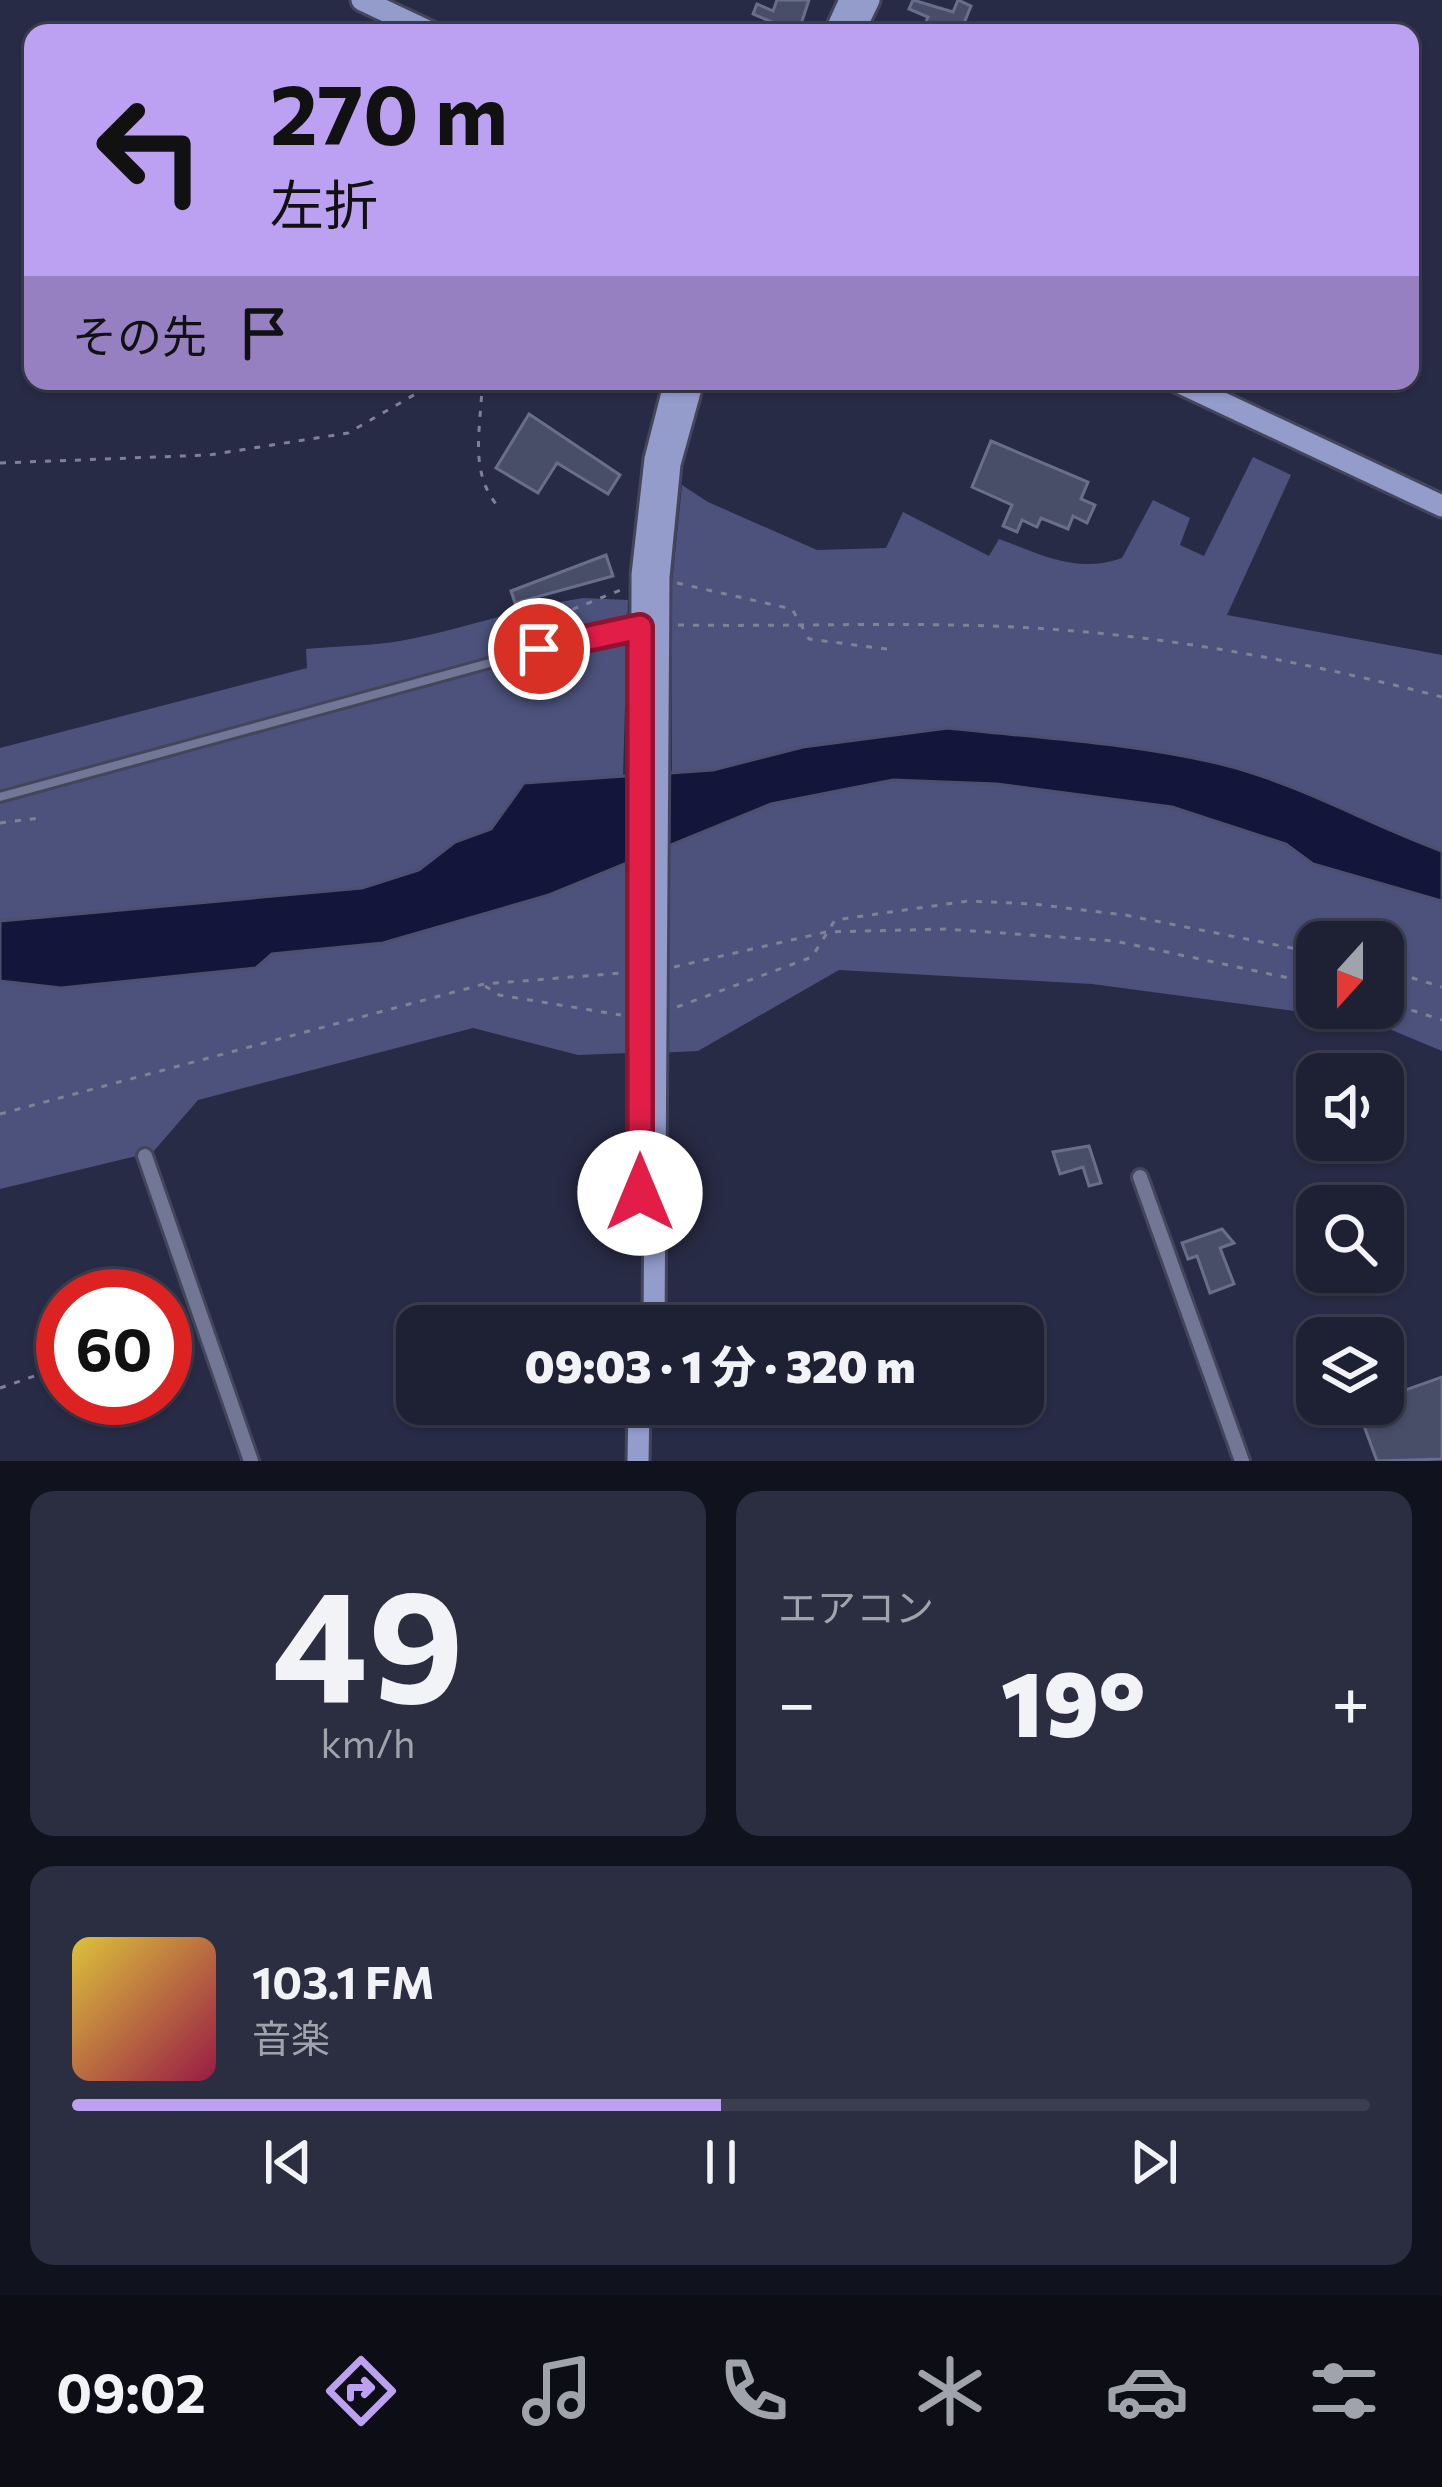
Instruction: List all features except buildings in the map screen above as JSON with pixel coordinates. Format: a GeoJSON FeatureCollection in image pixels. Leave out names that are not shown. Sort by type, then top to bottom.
{"type":"FeatureCollection","features":[{"type":"Feature","properties":{"kind":"main road"},"geometry":{"type":"LineString","coordinates":[[362,0],[413,24]]}},
{"type":"Feature","properties":{"kind":"main road"},"geometry":{"type":"LineString","coordinates":[[654,1305],[649,626],[655,459],[673,390]]}},
{"type":"Feature","properties":{"kind":"main road"},"geometry":{"type":"LineString","coordinates":[[649,626],[670,464],[691,390]]}},
{"type":"Feature","properties":{"kind":"main road"},"geometry":{"type":"LineString","coordinates":[[1195,390],[1442,506]]}},
{"type":"Feature","properties":{"kind":"main road"},"geometry":{"type":"LineString","coordinates":[[640,1305],[650,962]]}},
{"type":"Feature","properties":{"kind":"main road"},"geometry":{"type":"LineString","coordinates":[[638,1461],[639,1425]]}},
{"type":"Feature","properties":{"kind":"main road"},"geometry":{"type":"LineString","coordinates":[[653,1425],[653,1461]]}},
{"type":"Feature","properties":{"kind":"street"},"geometry":{"type":"LineString","coordinates":[[145,1156],[251,1461]]}},
{"type":"Feature","properties":{"kind":"street"},"geometry":{"type":"LineString","coordinates":[[1140,1177],[1243,1461]]}},
{"type":"Feature","properties":{"kind":"lane"},"geometry":{"type":"LineString","coordinates":[[0,797],[508,658],[649,626]]}},
{"type":"Feature","properties":{"kind":"path"},"geometry":{"type":"LineString","coordinates":[[0,463],[209,455],[348,433],[422,390]]}},
{"type":"Feature","properties":{"kind":"path"},"geometry":{"type":"LineString","coordinates":[[481,390],[477,446],[482,486],[496,504]]}},
{"type":"Feature","properties":{"kind":"path"},"geometry":{"type":"LineString","coordinates":[[676,583],[792,609],[809,639],[895,650]]}},
{"type":"Feature","properties":{"kind":"path"},"geometry":{"type":"LineString","coordinates":[[508,658],[507,647],[517,637],[623,589]]}},
{"type":"Feature","properties":{"kind":"path"},"geometry":{"type":"LineString","coordinates":[[649,626],[939,625],[1064,630],[1209,647],[1348,673],[1442,697]]}},
{"type":"Feature","properties":{"kind":"path"},"geometry":{"type":"LineString","coordinates":[[0,823],[39,818]]}},
{"type":"Feature","properties":{"kind":"path"},"geometry":{"type":"LineString","coordinates":[[677,1007],[812,957],[835,920],[968,902],[1125,915],[1296,948]]}},
{"type":"Feature","properties":{"kind":"path"},"geometry":{"type":"LineString","coordinates":[[0,1114],[484,985],[826,932],[1051,933],[1175,952],[1296,979]]}},
{"type":"Feature","properties":{"kind":"path"},"geometry":{"type":"LineString","coordinates":[[1404,975],[1442,987]]}},
{"type":"Feature","properties":{"kind":"path"},"geometry":{"type":"LineString","coordinates":[[484,985],[499,995],[622,1015]]}},
{"type":"Feature","properties":{"kind":"path"},"geometry":{"type":"LineString","coordinates":[[1404,1008],[1442,1020]]}},
{"type":"Feature","properties":{"kind":"path"},"geometry":{"type":"LineString","coordinates":[[192,1320],[199,1318]]}},
{"type":"Feature","properties":{"kind":"path"},"geometry":{"type":"LineString","coordinates":[[0,1388],[36,1375]]}},
{"type":"Feature","properties":{"kind":"shaded area"},"geometry":{"type":"Polygon","coordinates":[[[1253,457],[1291,475],[1227,615],[1442,655],[1442,851],[1223,765],[1119,746],[948,728],[803,747],[713,770],[672,773],[672,583],[682,485],[708,502],[817,550],[886,548],[903,512],[989,556],[999,539],[1060,560],[1090,564],[1122,558],[1153,500],[1190,518],[1180,545],[1204,556],[1253,457]]]}},
{"type":"Feature","properties":{"kind":"shaded area"},"geometry":{"type":"Polygon","coordinates":[[[583,598],[628,600],[623,777],[524,783],[491,828],[455,842],[419,870],[362,888],[0,921],[0,748],[307,668],[306,649],[400,641],[583,598]]]}},
{"type":"Feature","properties":{"kind":"shaded area"},"geometry":{"type":"Polygon","coordinates":[[[948,728],[1154,751],[1221,764],[1278,782],[1442,851],[1442,901],[1313,864],[1286,844],[1172,807],[997,784],[893,780],[771,804],[549,895],[383,943],[272,954],[256,968],[61,988],[0,981],[0,921],[362,888],[419,870],[455,842],[491,829],[524,783],[713,770],[803,747],[948,728]]]}},
{"type":"Feature","properties":{"kind":"shaded area"},"geometry":{"type":"Polygon","coordinates":[[[893,780],[997,784],[1172,807],[1287,844],[1313,864],[1442,901],[1442,1051],[1389,1029],[1404,1029],[1404,921],[1296,921],[1296,1011],[1092,984],[839,970],[698,1051],[655,1053],[658,850],[771,804],[893,780]]]}},
{"type":"Feature","properties":{"kind":"shaded area"},"geometry":{"type":"Polygon","coordinates":[[[629,863],[628,1053],[578,1055],[473,1028],[198,1100],[153,1152],[0,1189],[0,981],[61,988],[272,954],[383,943],[549,895],[629,863]]]}},
{"type":"Feature","properties":{"kind":"route"},"geometry":{"type":"LineString","coordinates":[[539,649],[640,627],[640,1193]]}}]}
